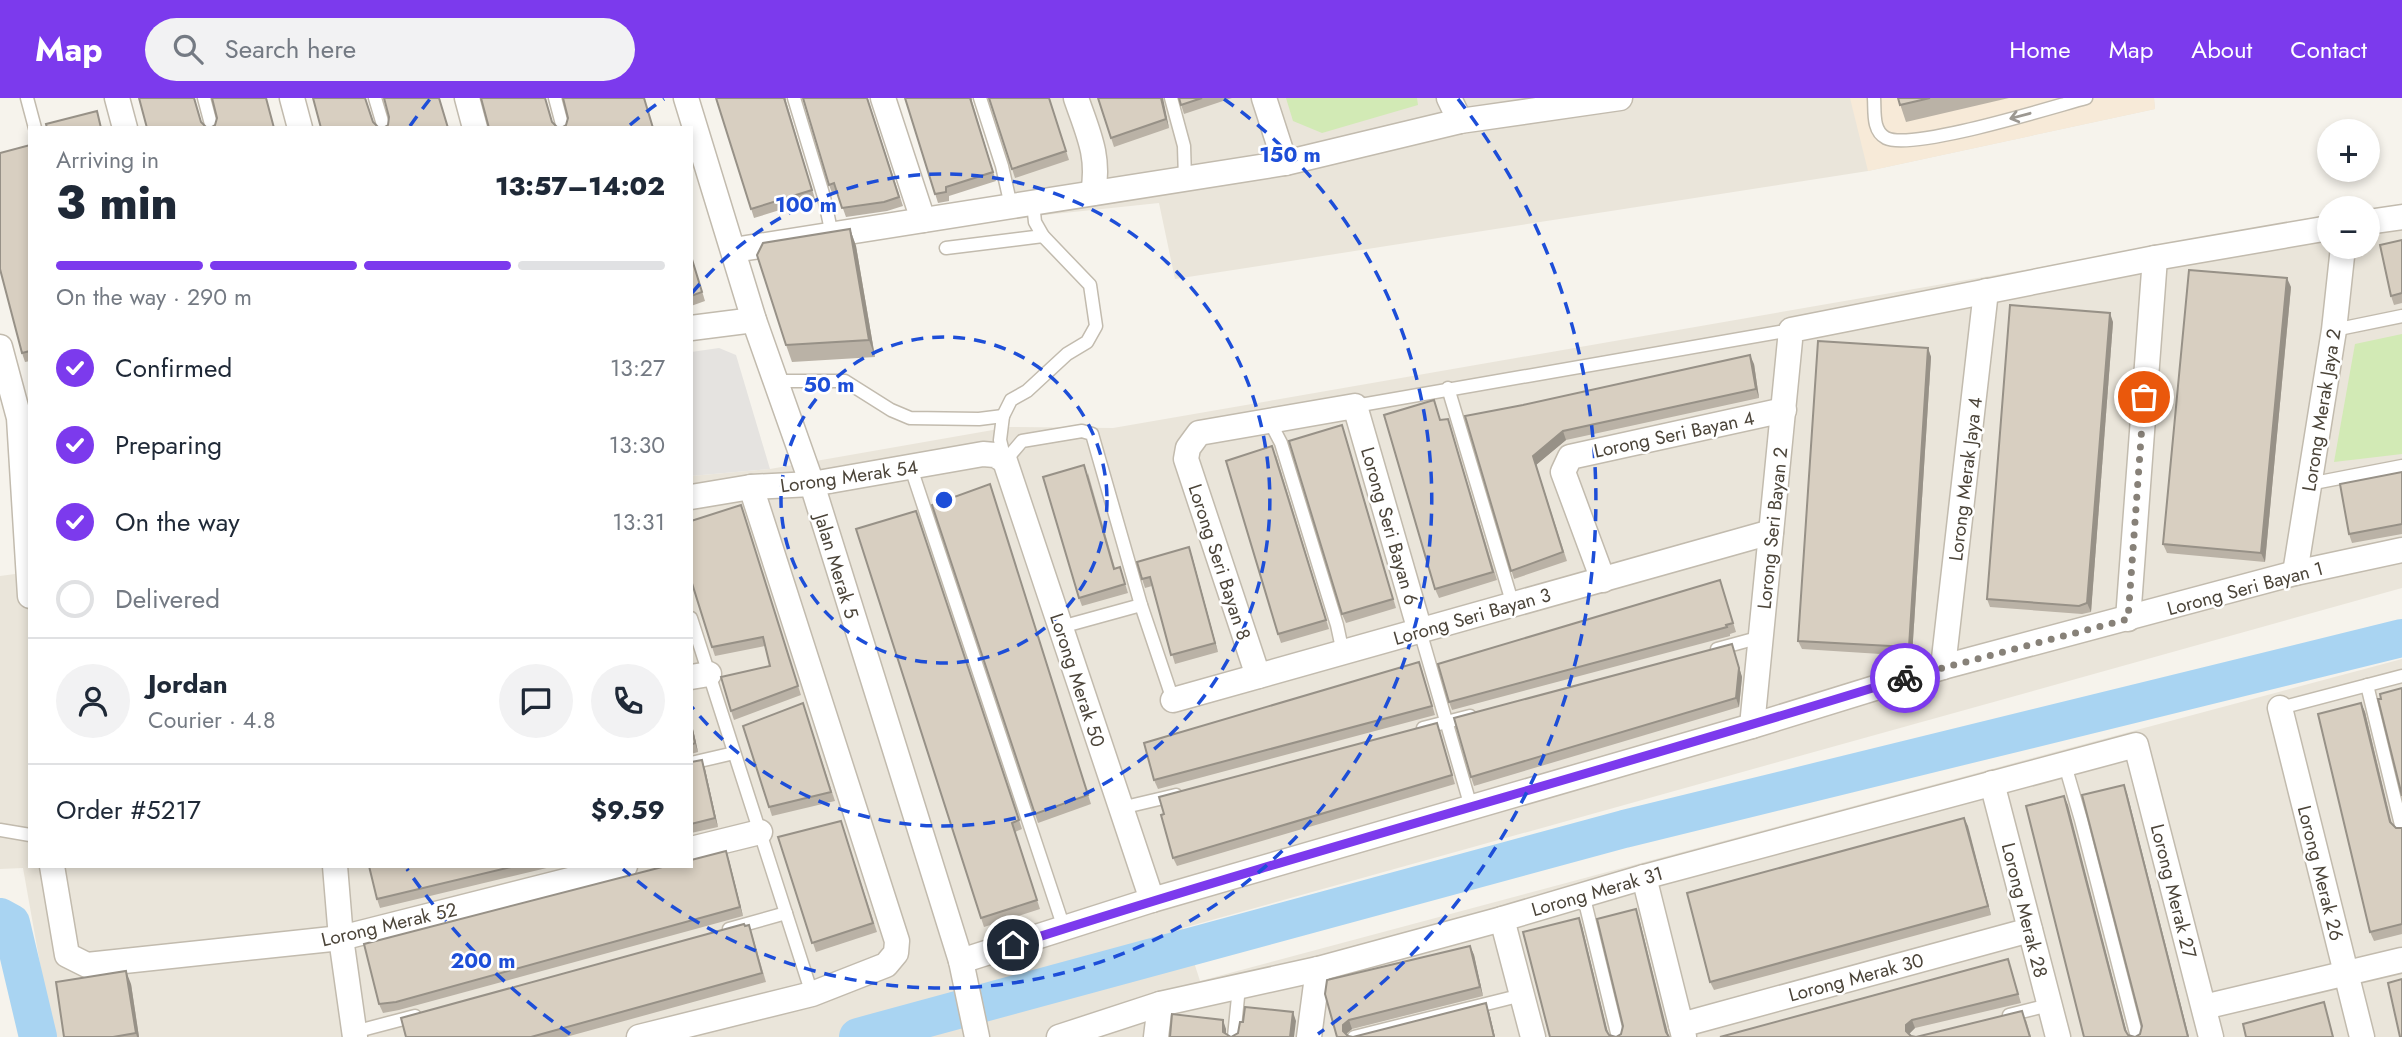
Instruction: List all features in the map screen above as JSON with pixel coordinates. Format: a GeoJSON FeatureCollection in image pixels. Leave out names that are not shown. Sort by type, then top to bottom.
{"type":"FeatureCollection","features":[{"type":"Feature","properties":{"kind":"street"},"geometry":{"type":"LineString","coordinates":[[117,98],[124,126]]}},
{"type":"Feature","properties":{"kind":"street"},"geometry":{"type":"LineString","coordinates":[[292,98],[299,126]]}},
{"type":"Feature","properties":{"kind":"street"},"geometry":{"type":"LineString","coordinates":[[467,98],[474,126]]}},
{"type":"Feature","properties":{"kind":"street","name":"Jalan Merak 5"},"geometry":{"type":"LineString","coordinates":[[686,98],[754,320],[812,484],[963,971],[976,1034]]}},
{"type":"Feature","properties":{"kind":"street"},"geometry":{"type":"LineString","coordinates":[[884,98],[923,220]]}},
{"type":"Feature","properties":{"kind":"street"},"geometry":{"type":"LineString","coordinates":[[1076,98],[1093,148],[1097,172],[1093,194]]}},
{"type":"Feature","properties":{"kind":"street"},"geometry":{"type":"LineString","coordinates":[[1264,98],[1285,163]]}},
{"type":"Feature","properties":{"kind":"street"},"geometry":{"type":"LineString","coordinates":[[1449,98],[1460,121]]}},
{"type":"Feature","properties":{"kind":"street"},"geometry":{"type":"LineString","coordinates":[[734,250],[1285,163],[1460,121],[1620,98]]}},
{"type":"Feature","properties":{"kind":"street"},"geometry":{"type":"LineString","coordinates":[[2380,220],[2402,217]]}},
{"type":"Feature","properties":{"kind":"street"},"geometry":{"type":"LineString","coordinates":[[1791,330],[2155,258],[2317,230]]}},
{"type":"Feature","properties":{"kind":"street"},"geometry":{"type":"LineString","coordinates":[[2128,619],[2155,258]]}},
{"type":"Feature","properties":{"kind":"street","name":"Lorong Merak Jaya 2"},"geometry":{"type":"LineString","coordinates":[[2295,573],[2334,330],[2342,259]]}},
{"type":"Feature","properties":{"kind":"street","name":"Lorong Merak Jaya 4"},"geometry":{"type":"LineString","coordinates":[[1943,667],[1986,291]]}},
{"type":"Feature","properties":{"kind":"street"},"geometry":{"type":"LineString","coordinates":[[693,328],[754,320]]}},
{"type":"Feature","properties":{"kind":"street","name":"Lorong Seri Bayan 2"},"geometry":{"type":"LineString","coordinates":[[1752,726],[1791,330]]}},
{"type":"Feature","properties":{"kind":"street"},"geometry":{"type":"LineString","coordinates":[[0,347],[16,418],[28,571]]}},
{"type":"Feature","properties":{"kind":"street"},"geometry":{"type":"LineString","coordinates":[[1269,420],[1355,406]]}},
{"type":"Feature","properties":{"kind":"street","name":"Lorong Seri Bayan 6"},"geometry":{"type":"LineString","coordinates":[[1355,406],[1420,631]]}},
{"type":"Feature","properties":{"kind":"street","name":"Lorong Seri Bayan 4"},"geometry":{"type":"LineString","coordinates":[[1603,580],[1563,472],[1570,457],[1784,410]]}},
{"type":"Feature","properties":{"kind":"street","name":"Lorong Seri Bayan 8"},"geometry":{"type":"LineString","coordinates":[[1258,676],[1186,459],[1188,448],[1199,433],[1269,420]]}},
{"type":"Feature","properties":{"kind":"street","name":"Lorong Merak 54"},"geometry":{"type":"LineString","coordinates":[[693,497],[751,487],[812,484],[983,454],[995,455],[1005,461]]}},
{"type":"Feature","properties":{"kind":"street","name":"Lorong Merak 50"},"geometry":{"type":"LineString","coordinates":[[1005,461],[1152,900]]}},
{"type":"Feature","properties":{"kind":"street"},"geometry":{"type":"LineString","coordinates":[[639,1037],[812,994],[886,964],[896,953],[897,941],[813,700],[751,487]]}},
{"type":"Feature","properties":{"kind":"street","name":"Lorong Seri Bayan 3"},"geometry":{"type":"LineString","coordinates":[[1173,700],[1771,532]]}},
{"type":"Feature","properties":{"kind":"street","name":"Lorong Seri Bayan 1"},"geometry":{"type":"LineString","coordinates":[[963,971],[1064,928],[1152,900],[1752,726],[1943,667],[2295,573],[2402,550]]}},
{"type":"Feature","properties":{"kind":"street","name":"Lorong Merak 26"},"geometry":{"type":"LineString","coordinates":[[2280,708],[2362,1037]]}},
{"type":"Feature","properties":{"kind":"street","name":"Lorong Merak 31"},"geometry":{"type":"LineString","coordinates":[[1073,1035],[1160,1004],[1318,969],[1644,877],[2136,745]]}},
{"type":"Feature","properties":{"kind":"street","name":"Lorong Merak 27"},"geometry":{"type":"LineString","coordinates":[[2136,745],[2211,1037]]}},
{"type":"Feature","properties":{"kind":"street","name":"Lorong Merak 28"},"geometry":{"type":"LineString","coordinates":[[1992,783],[2058,1037]]}},
{"type":"Feature","properties":{"kind":"street"},"geometry":{"type":"LineString","coordinates":[[693,849],[760,832]]}},
{"type":"Feature","properties":{"kind":"street","name":"Lorong Merak 52"},"geometry":{"type":"LineString","coordinates":[[52,868],[67,955],[87,965],[341,938],[617,868]]}},
{"type":"Feature","properties":{"kind":"street"},"geometry":{"type":"LineString","coordinates":[[335,868],[341,938],[355,1035]]}},
{"type":"Feature","properties":{"kind":"street"},"geometry":{"type":"LineString","coordinates":[[1644,877],[1683,1031]]}},
{"type":"Feature","properties":{"kind":"street"},"geometry":{"type":"LineString","coordinates":[[1502,919],[1533,1037]]}},
{"type":"Feature","properties":{"kind":"street","name":"Lorong Merak 30"},"geometry":{"type":"LineString","coordinates":[[1683,1031],[2030,930]]}},
{"type":"Feature","properties":{"kind":"street"},"geometry":{"type":"LineString","coordinates":[[2204,1007],[2402,960]]}},
{"type":"Feature","properties":{"kind":"street"},"geometry":{"type":"LineString","coordinates":[[1309,1037],[1318,969]]}},
{"type":"Feature","properties":{"kind":"street"},"geometry":{"type":"LineString","coordinates":[[1156,1037],[1160,1004]]}},
{"type":"Feature","properties":{"kind":"lane"},"geometry":{"type":"LineString","coordinates":[[27,98],[34,126]]}},
{"type":"Feature","properties":{"kind":"lane"},"geometry":{"type":"LineString","coordinates":[[204,98],[211,126]]}},
{"type":"Feature","properties":{"kind":"lane"},"geometry":{"type":"LineString","coordinates":[[375,98],[383,126]]}},
{"type":"Feature","properties":{"kind":"lane"},"geometry":{"type":"LineString","coordinates":[[555,98],[562,126]]}},
{"type":"Feature","properties":{"kind":"lane"},"geometry":{"type":"LineString","coordinates":[[794,98],[824,197],[832,235]]}},
{"type":"Feature","properties":{"kind":"lane"},"geometry":{"type":"LineString","coordinates":[[980,98],[1002,166],[1022,205],[1043,236],[1090,285],[1096,326],[1087,342],[1067,354],[1027,391],[1011,400],[1003,416],[1000,440],[1005,461]]}},
{"type":"Feature","properties":{"kind":"lane"},"geometry":{"type":"LineString","coordinates":[[1171,98],[1184,146],[1185,179]]}},
{"type":"Feature","properties":{"kind":"lane"},"geometry":{"type":"LineString","coordinates":[[1874,98],[1875,124],[1880,133],[1886,138],[1904,141],[1959,132],[2086,98]]}},
{"type":"Feature","properties":{"kind":"lane"},"geometry":{"type":"LineString","coordinates":[[946,248],[1043,236]]}},
{"type":"Feature","properties":{"kind":"lane"},"geometry":{"type":"LineString","coordinates":[[2334,330],[2402,316]]}},
{"type":"Feature","properties":{"kind":"lane"},"geometry":{"type":"LineString","coordinates":[[1355,406],[1791,330]]}},
{"type":"Feature","properties":{"kind":"lane"},"geometry":{"type":"LineString","coordinates":[[776,381],[845,381],[891,411],[910,418],[979,419],[1003,416]]}},
{"type":"Feature","properties":{"kind":"lane"},"geometry":{"type":"LineString","coordinates":[[1448,388],[1513,605]]}},
{"type":"Feature","properties":{"kind":"lane"},"geometry":{"type":"LineString","coordinates":[[1269,420],[1280,443],[1337,625],[1343,653]]}},
{"type":"Feature","properties":{"kind":"lane"},"geometry":{"type":"LineString","coordinates":[[1005,461],[1022,441],[1082,431],[1092,434],[1141,606],[1173,700]]}},
{"type":"Feature","properties":{"kind":"lane"},"geometry":{"type":"LineString","coordinates":[[2309,484],[2402,466]]}},
{"type":"Feature","properties":{"kind":"lane"},"geometry":{"type":"LineString","coordinates":[[911,468],[1064,928]]}},
{"type":"Feature","properties":{"kind":"lane"},"geometry":{"type":"LineString","coordinates":[[1061,627],[1141,606]]}},
{"type":"Feature","properties":{"kind":"lane"},"geometry":{"type":"LineString","coordinates":[[693,631],[700,675],[733,730],[734,753],[812,994]]}},
{"type":"Feature","properties":{"kind":"lane","name":"Lorong Seri Bayan 6"},"geometry":{"type":"LineString","coordinates":[[1420,631],[1471,807]]}},
{"type":"Feature","properties":{"kind":"lane"},"geometry":{"type":"LineString","coordinates":[[1709,651],[1761,637]]}},
{"type":"Feature","properties":{"kind":"lane"},"geometry":{"type":"LineString","coordinates":[[2280,708],[2402,676]]}},
{"type":"Feature","properties":{"kind":"lane"},"geometry":{"type":"LineString","coordinates":[[2367,685],[2402,829]]}},
{"type":"Feature","properties":{"kind":"lane"},"geometry":{"type":"LineString","coordinates":[[1406,733],[1486,711]]}},
{"type":"Feature","properties":{"kind":"lane"},"geometry":{"type":"LineString","coordinates":[[693,763],[734,753]]}},
{"type":"Feature","properties":{"kind":"lane"},"geometry":{"type":"LineString","coordinates":[[2064,765],[2081,820],[2137,1037]]}},
{"type":"Feature","properties":{"kind":"lane"},"geometry":{"type":"LineString","coordinates":[[1121,808],[1192,791]]}},
{"type":"Feature","properties":{"kind":"lane"},"geometry":{"type":"LineString","coordinates":[[0,830],[28,835]]}},
{"type":"Feature","properties":{"kind":"lane"},"geometry":{"type":"LineString","coordinates":[[1583,894],[1618,1037]]}},
{"type":"Feature","properties":{"kind":"lane"},"geometry":{"type":"LineString","coordinates":[[722,931],[786,913]]}},
{"type":"Feature","properties":{"kind":"lane"},"geometry":{"type":"LineString","coordinates":[[1234,1037],[1239,987]]}},
{"type":"Feature","properties":{"kind":"lane"},"geometry":{"type":"LineString","coordinates":[[1354,1037],[1522,995]]}},
{"type":"Feature","properties":{"kind":"lane"},"geometry":{"type":"LineString","coordinates":[[1997,1018],[2049,1005]]}},
{"type":"Feature","properties":{"kind":"lane"},"geometry":{"type":"LineString","coordinates":[[355,1035],[430,1012]]}},
{"type":"Feature","properties":{"kind":"shaded area"},"geometry":{"type":"Polygon","coordinates":[[[979,98],[2154,98],[2155,109],[1868,171],[1175,279],[1159,203],[1015,218],[979,98]]]}},
{"type":"Feature","properties":{"kind":"shaded area"},"geometry":{"type":"Polygon","coordinates":[[[1850,98],[2154,98],[2155,109],[1868,171],[1850,98]]]}},
{"type":"Feature","properties":{"kind":"shaded area"},"geometry":{"type":"Polygon","coordinates":[[[2402,204],[2402,588],[1183,928],[1200,981],[2402,659],[2402,1037],[53,1037],[23,868],[0,869],[0,576],[28,572],[28,868],[693,868],[693,476],[770,469],[1010,427],[1113,428],[2317,219],[2317,259],[2380,259],[2380,208],[2402,204]]]}},
{"type":"Feature","properties":{"kind":"shaded area"},"geometry":{"type":"Polygon","coordinates":[[[719,348],[736,355],[770,469],[693,476],[693,352],[719,348]]]}},
{"type":"Feature","properties":{"kind":"green space"},"geometry":{"type":"Polygon","coordinates":[[[1286,98],[1417,98],[1418,105],[1322,133],[1293,121],[1286,98]]]}},
{"type":"Feature","properties":{"kind":"green space"},"geometry":{"type":"Polygon","coordinates":[[[2402,334],[2402,454],[2334,462],[2355,344],[2402,334]]]}},
{"type":"Feature","properties":{"kind":"building"},"geometry":{"type":"Polygon","coordinates":[[[139,98],[194,98],[201,122],[205,126],[146,126],[139,98]]]}},
{"type":"Feature","properties":{"kind":"building"},"geometry":{"type":"Polygon","coordinates":[[[212,98],[266,98],[273,126],[213,126],[217,118],[212,98]]]}},
{"type":"Feature","properties":{"kind":"building"},"geometry":{"type":"Polygon","coordinates":[[[313,98],[365,98],[373,122],[377,126],[320,126],[313,98]]]}},
{"type":"Feature","properties":{"kind":"building"},"geometry":{"type":"Polygon","coordinates":[[[384,98],[439,98],[447,126],[386,126],[389,117],[384,98]]]}},
{"type":"Feature","properties":{"kind":"building"},"geometry":{"type":"Polygon","coordinates":[[[481,98],[545,98],[552,122],[556,126],[488,126],[481,98]]]}},
{"type":"Feature","properties":{"kind":"building"},"geometry":{"type":"Polygon","coordinates":[[[563,98],[644,98],[652,126],[564,126],[568,118],[563,98]]]}},
{"type":"Feature","properties":{"kind":"building"},"geometry":{"type":"Polygon","coordinates":[[[716,98],[784,98],[812,190],[751,209],[716,98]]]}},
{"type":"Feature","properties":{"kind":"building"},"geometry":{"type":"Polygon","coordinates":[[[803,98],[867,98],[899,197],[842,208],[834,183],[829,185],[803,98]]]}},
{"type":"Feature","properties":{"kind":"building"},"geometry":{"type":"Polygon","coordinates":[[[905,98],[970,98],[993,172],[946,187],[946,192],[935,194],[905,98]]]}},
{"type":"Feature","properties":{"kind":"building"},"geometry":{"type":"Polygon","coordinates":[[[989,98],[1049,98],[1066,151],[1012,169],[989,98]]]}},
{"type":"Feature","properties":{"kind":"building"},"geometry":{"type":"Polygon","coordinates":[[[1098,98],[1161,98],[1166,119],[1111,138],[1098,98]]]}},
{"type":"Feature","properties":{"kind":"building"},"geometry":{"type":"Polygon","coordinates":[[[1179,98],[1202,98],[1181,105],[1179,98]]]}},
{"type":"Feature","properties":{"kind":"building"},"geometry":{"type":"Polygon","coordinates":[[[1898,98],[1930,98],[1900,105],[1898,98]]]}},
{"type":"Feature","properties":{"kind":"building"},"geometry":{"type":"Polygon","coordinates":[[[97,111],[101,126],[46,126],[97,111]]]}},
{"type":"Feature","properties":{"kind":"building"},"geometry":{"type":"Polygon","coordinates":[[[28,146],[28,352],[22,353],[0,269],[0,153],[28,146]]]}},
{"type":"Feature","properties":{"kind":"building"},"geometry":{"type":"Polygon","coordinates":[[[850,229],[869,340],[786,345],[757,255],[763,243],[850,229]]]}},
{"type":"Feature","properties":{"kind":"building"},"geometry":{"type":"Polygon","coordinates":[[[2402,240],[2402,293],[2391,296],[2380,245],[2402,240]]]}},
{"type":"Feature","properties":{"kind":"building"},"geometry":{"type":"Polygon","coordinates":[[[693,263],[702,292],[693,295],[693,263]]]}},
{"type":"Feature","properties":{"kind":"building"},"geometry":{"type":"Polygon","coordinates":[[[2189,270],[2287,278],[2261,553],[2163,544],[2189,270]]]}},
{"type":"Feature","properties":{"kind":"building"},"geometry":{"type":"Polygon","coordinates":[[[2010,305],[2110,313],[2087,603],[2079,606],[1987,599],[2010,305]]]}},
{"type":"Feature","properties":{"kind":"building"},"geometry":{"type":"Polygon","coordinates":[[[1818,341],[1928,348],[1909,647],[1798,641],[1818,341]]]}},
{"type":"Feature","properties":{"kind":"building"},"geometry":{"type":"Polygon","coordinates":[[[1750,355],[1756,389],[1563,431],[1533,456],[1563,552],[1511,571],[1465,416],[1750,355]]]}},
{"type":"Feature","properties":{"kind":"building"},"geometry":{"type":"Polygon","coordinates":[[[1434,400],[1440,420],[1448,419],[1493,572],[1435,589],[1384,415],[1434,400]]]}},
{"type":"Feature","properties":{"kind":"building"},"geometry":{"type":"Polygon","coordinates":[[[1342,425],[1393,599],[1342,614],[1289,441],[1342,425]]]}},
{"type":"Feature","properties":{"kind":"building"},"geometry":{"type":"Polygon","coordinates":[[[1272,446],[1326,620],[1278,634],[1226,461],[1272,446]]]}},
{"type":"Feature","properties":{"kind":"building"},"geometry":{"type":"Polygon","coordinates":[[[1084,465],[1114,569],[1120,567],[1125,584],[1079,598],[1043,477],[1084,465]]]}},
{"type":"Feature","properties":{"kind":"building"},"geometry":{"type":"Polygon","coordinates":[[[2402,472],[2402,524],[2349,534],[2340,484],[2402,472]]]}},
{"type":"Feature","properties":{"kind":"building"},"geometry":{"type":"Polygon","coordinates":[[[990,484],[1088,795],[1035,814],[932,505],[990,484]]]}},
{"type":"Feature","properties":{"kind":"building"},"geometry":{"type":"Polygon","coordinates":[[[741,505],[798,686],[731,711],[721,677],[770,666],[763,637],[712,647],[693,586],[693,520],[741,505]]]}},
{"type":"Feature","properties":{"kind":"building"},"geometry":{"type":"Polygon","coordinates":[[[916,511],[1019,820],[1012,823],[1037,900],[981,918],[856,529],[916,511]]]}},
{"type":"Feature","properties":{"kind":"building"},"geometry":{"type":"Polygon","coordinates":[[[1189,547],[1215,643],[1171,655],[1150,577],[1142,579],[1137,562],[1189,547]]]}},
{"type":"Feature","properties":{"kind":"building"},"geometry":{"type":"Polygon","coordinates":[[[1720,580],[1733,623],[1726,625],[1727,627],[1449,702],[1438,664],[1720,580]]]}},
{"type":"Feature","properties":{"kind":"building"},"geometry":{"type":"Polygon","coordinates":[[[1732,644],[1739,668],[1736,698],[1471,777],[1454,718],[1732,644]]]}},
{"type":"Feature","properties":{"kind":"building"},"geometry":{"type":"Polygon","coordinates":[[[1419,662],[1432,706],[1154,780],[1144,743],[1419,662]]]}},
{"type":"Feature","properties":{"kind":"building"},"geometry":{"type":"Polygon","coordinates":[[[2402,688],[2402,796],[2378,699],[2381,699],[2380,694],[2402,688]]]}},
{"type":"Feature","properties":{"kind":"building"},"geometry":{"type":"Polygon","coordinates":[[[803,703],[831,792],[769,807],[743,726],[803,703]]]}},
{"type":"Feature","properties":{"kind":"building"},"geometry":{"type":"Polygon","coordinates":[[[2361,703],[2390,822],[2396,828],[2402,828],[2402,924],[2370,932],[2318,714],[2361,703]]]}},
{"type":"Feature","properties":{"kind":"building"},"geometry":{"type":"Polygon","coordinates":[[[1437,723],[1452,775],[1173,858],[1159,797],[1437,723]]]}},
{"type":"Feature","properties":{"kind":"building"},"geometry":{"type":"Polygon","coordinates":[[[702,760],[715,818],[693,824],[693,762],[702,760]]]}},
{"type":"Feature","properties":{"kind":"building"},"geometry":{"type":"Polygon","coordinates":[[[2124,785],[2188,1037],[2135,1037],[2140,1034],[2142,1026],[2082,795],[2124,785]]]}},
{"type":"Feature","properties":{"kind":"building"},"geometry":{"type":"Polygon","coordinates":[[[2064,796],[2125,1030],[2128,1035],[2135,1037],[2084,1037],[2026,806],[2064,796]]]}},
{"type":"Feature","properties":{"kind":"building"},"geometry":{"type":"Polygon","coordinates":[[[1964,818],[1988,906],[1710,982],[1687,893],[1964,818]]]}},
{"type":"Feature","properties":{"kind":"building"},"geometry":{"type":"Polygon","coordinates":[[[841,821],[873,923],[812,943],[778,837],[841,821]]]}},
{"type":"Feature","properties":{"kind":"building"},"geometry":{"type":"Polygon","coordinates":[[[726,851],[740,907],[396,1002],[379,1004],[364,944],[658,868],[693,868],[693,859],[726,851]]]}},
{"type":"Feature","properties":{"kind":"building"},"geometry":{"type":"Polygon","coordinates":[[[369,868],[507,868],[377,899],[369,868]]]}},
{"type":"Feature","properties":{"kind":"building"},"geometry":{"type":"Polygon","coordinates":[[[1636,909],[1669,1037],[1616,1037],[1621,1034],[1623,1026],[1597,919],[1636,909]]]}},
{"type":"Feature","properties":{"kind":"building"},"geometry":{"type":"Polygon","coordinates":[[[1579,918],[1606,1030],[1609,1035],[1616,1037],[1550,1037],[1523,932],[1579,918]]]}},
{"type":"Feature","properties":{"kind":"building"},"geometry":{"type":"Polygon","coordinates":[[[744,924],[749,925],[762,973],[531,1037],[406,1037],[401,1018],[744,924]]]}},
{"type":"Feature","properties":{"kind":"building"},"geometry":{"type":"Polygon","coordinates":[[[1470,946],[1480,987],[1349,1020],[1343,1025],[1343,1031],[1353,1037],[1337,1037],[1325,994],[1327,980],[1470,946]]]}},
{"type":"Feature","properties":{"kind":"building"},"geometry":{"type":"Polygon","coordinates":[[[2008,959],[2018,994],[1912,1020],[1906,1025],[1906,1031],[1916,1037],[1720,1037],[2008,959]]]}},
{"type":"Feature","properties":{"kind":"building"},"geometry":{"type":"Polygon","coordinates":[[[126,971],[136,1033],[113,1037],[64,1037],[56,982],[126,971]]]}},
{"type":"Feature","properties":{"kind":"building"},"geometry":{"type":"Polygon","coordinates":[[[2402,979],[2402,1037],[2400,1037],[2388,983],[2402,979]]]}},
{"type":"Feature","properties":{"kind":"building"},"geometry":{"type":"Polygon","coordinates":[[[2324,1002],[2333,1037],[2246,1037],[2243,1024],[2324,1002]]]}},
{"type":"Feature","properties":{"kind":"building"},"geometry":{"type":"Polygon","coordinates":[[[1486,1003],[1494,1037],[1353,1037],[1486,1003]]]}},
{"type":"Feature","properties":{"kind":"building"},"geometry":{"type":"Polygon","coordinates":[[[1245,1007],[1293,1012],[1290,1037],[1231,1037],[1238,1033],[1245,1007]]]}},
{"type":"Feature","properties":{"kind":"building"},"geometry":{"type":"Polygon","coordinates":[[[2022,1011],[2030,1037],[1916,1037],[2022,1011]]]}},
{"type":"Feature","properties":{"kind":"building"},"geometry":{"type":"Polygon","coordinates":[[[1172,1014],[1223,1020],[1223,1032],[1231,1037],[1170,1037],[1172,1014]]]}},
{"type":"Feature","properties":{"kind":"waterway"},"geometry":{"type":"LineString","coordinates":[[858,1037],[1624,829],[2402,638]]}},
{"type":"Feature","properties":{"kind":"waterway"},"geometry":{"type":"LineString","coordinates":[[0,917],[11,923],[38,1037]]}},
{"type":"Feature","properties":{"kind":"way so far"},"geometry":{"type":"LineString","coordinates":[[1905,678],[2128,619],[2144,397]]}},
{"type":"Feature","properties":{"kind":"route"},"geometry":{"type":"LineString","coordinates":[[1013,945],[1152,900],[1752,726],[1905,678]]}}]}
